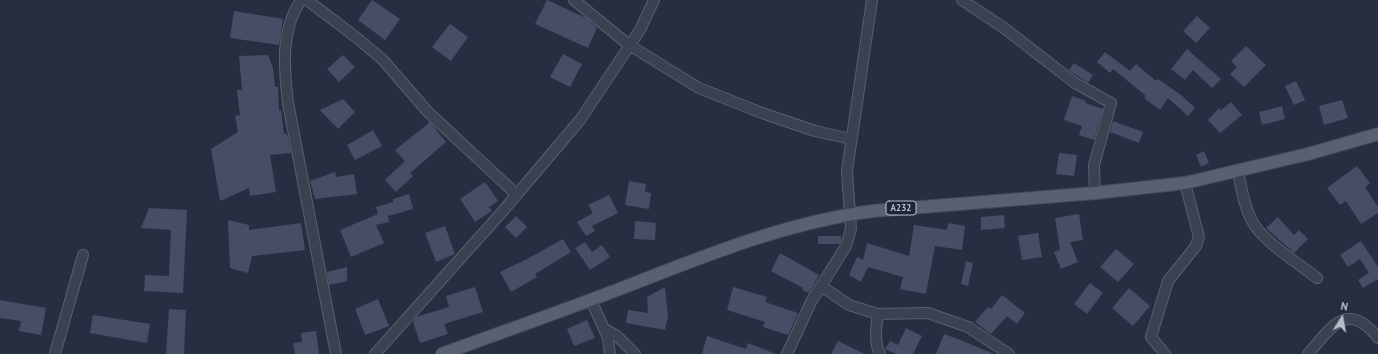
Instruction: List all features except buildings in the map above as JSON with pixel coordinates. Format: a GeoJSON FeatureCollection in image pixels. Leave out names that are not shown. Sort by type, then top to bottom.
{"type":"FeatureCollection","features":[{"type":"Feature","properties":{"kind":"main road","name":"A232"},"geometry":{"type":"LineString","coordinates":[[442,354],[591,300],[725,248],[797,225],[850,214],[1185,183],[1238,171],[1378,134]]}},
{"type":"Feature","properties":{"kind":"street"},"geometry":{"type":"LineString","coordinates":[[301,0],[292,13],[285,48],[285,72],[288,103],[336,354]]}},
{"type":"Feature","properties":{"kind":"street"},"geometry":{"type":"LineString","coordinates":[[308,0],[383,60],[428,112],[517,195]]}},
{"type":"Feature","properties":{"kind":"street"},"geometry":{"type":"LineString","coordinates":[[574,0],[629,46],[699,88],[815,131],[851,139]]}},
{"type":"Feature","properties":{"kind":"street"},"geometry":{"type":"LineString","coordinates":[[375,354],[517,195],[580,120],[640,30],[654,0]]}},
{"type":"Feature","properties":{"kind":"street"},"geometry":{"type":"LineString","coordinates":[[787,354],[811,302],[846,246],[850,229],[847,171],[872,0]]}},
{"type":"Feature","properties":{"kind":"street"},"geometry":{"type":"LineString","coordinates":[[962,0],[1004,28],[1075,83],[1111,103],[1094,165],[1095,192]]}},
{"type":"Feature","properties":{"kind":"street"},"geometry":{"type":"LineString","coordinates":[[1238,171],[1245,203],[1252,222],[1281,251],[1317,278]]}},
{"type":"Feature","properties":{"kind":"street"},"geometry":{"type":"LineString","coordinates":[[1165,354],[1151,337],[1168,281],[1196,246],[1198,237],[1185,183]]}},
{"type":"Feature","properties":{"kind":"street"},"geometry":{"type":"LineString","coordinates":[[55,354],[82,255]]}},
{"type":"Feature","properties":{"kind":"street"},"geometry":{"type":"LineString","coordinates":[[821,286],[849,305],[878,314],[928,313],[968,327],[1009,354]]}},
{"type":"Feature","properties":{"kind":"street"},"geometry":{"type":"LineString","coordinates":[[591,300],[605,329],[610,354]]}},
{"type":"Feature","properties":{"kind":"street"},"geometry":{"type":"LineString","coordinates":[[878,314],[876,335],[877,348],[880,354]]}},
{"type":"Feature","properties":{"kind":"street"},"geometry":{"type":"LineString","coordinates":[[1308,354],[1335,325],[1345,318],[1352,318],[1359,321],[1378,338]]}},
{"type":"Feature","properties":{"kind":"street"},"geometry":{"type":"LineString","coordinates":[[605,329],[617,336],[635,354]]}}]}
